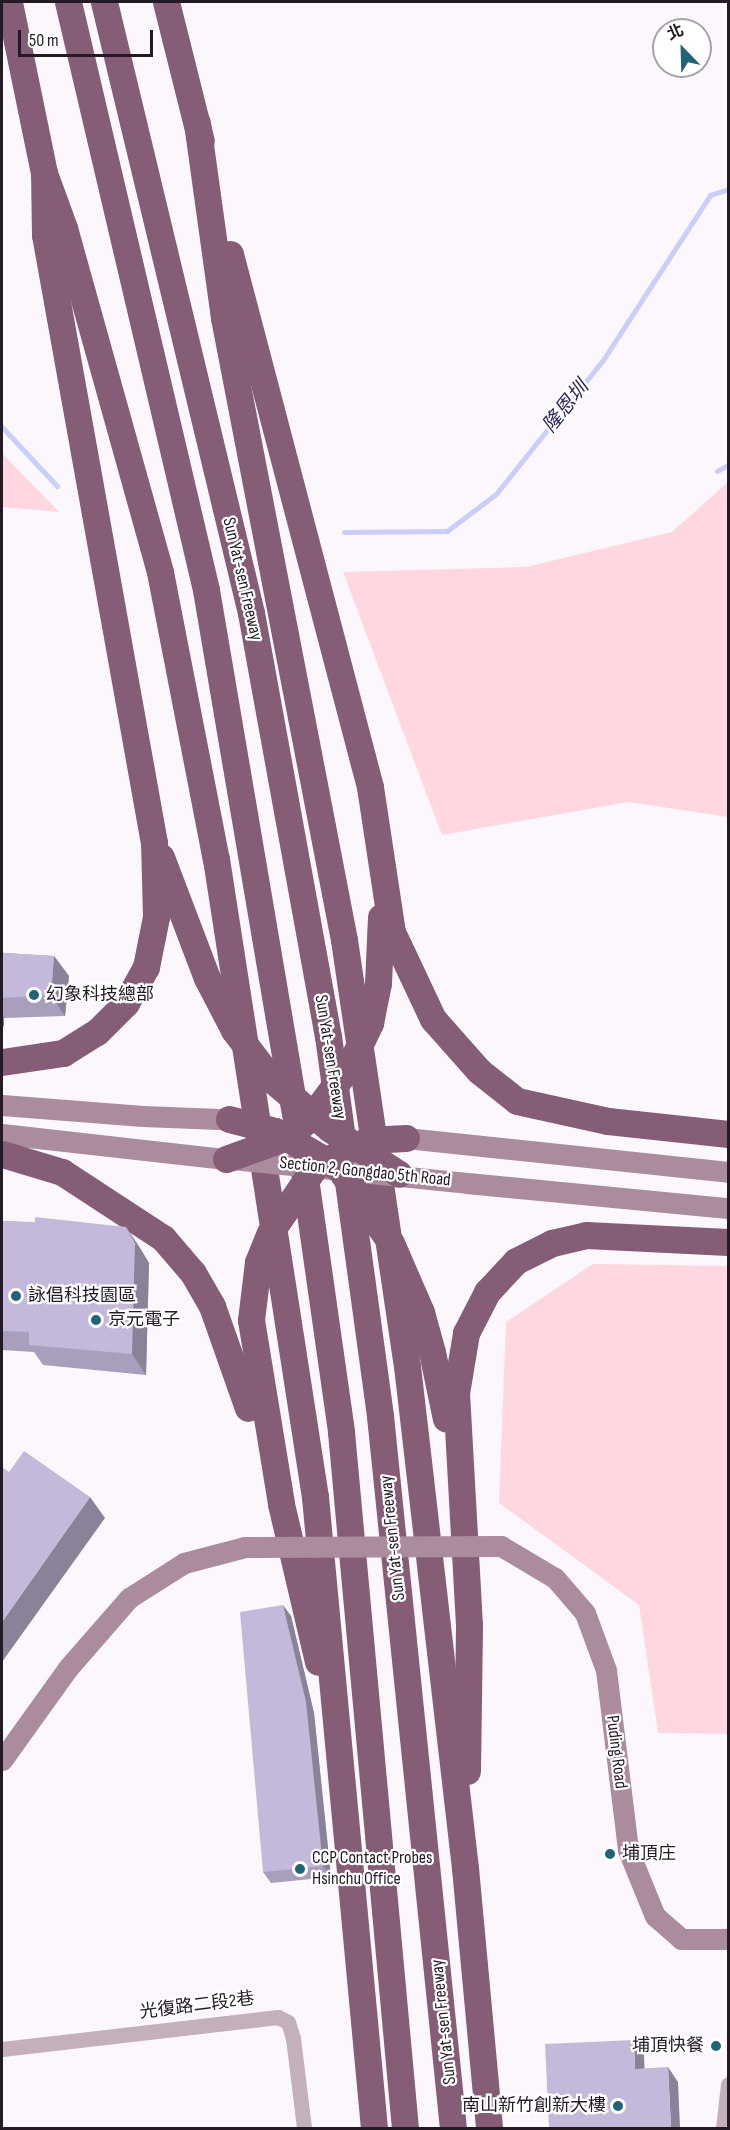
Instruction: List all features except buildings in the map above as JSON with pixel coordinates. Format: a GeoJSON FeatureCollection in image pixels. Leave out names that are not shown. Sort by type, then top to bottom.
{"type":"FeatureCollection","features":[{"type":"Feature","properties":{"kind":"highway"},"geometry":{"type":"LineString","coordinates":[[9,2],[44,173],[127,442],[194,733],[315,1497],[356,1891],[374,2128]]}},
{"type":"Feature","properties":{"kind":"highway","name":"Sun Yat-sen Freeway"},"geometry":{"type":"LineString","coordinates":[[68,2],[206,590],[276,990],[341,1432],[405,2128]]}},
{"type":"Feature","properties":{"kind":"highway","name":"Sun Yat-sen Freeway"},"geometry":{"type":"LineString","coordinates":[[104,2],[251,613],[328,1036],[380,1416],[453,2128]]}},
{"type":"Feature","properties":{"kind":"highway"},"geometry":{"type":"LineString","coordinates":[[166,2],[370,787],[392,932],[404,964],[433,1019],[479,1071],[517,1101],[559,1112],[729,1134]]}},
{"type":"Feature","properties":{"kind":"highway"},"geometry":{"type":"LineString","coordinates":[[197,123],[224,318],[344,940],[407,1366],[465,1868],[489,2128]]}},
{"type":"Feature","properties":{"kind":"highway"},"geometry":{"type":"LineString","coordinates":[[2,1062],[63,1053],[97,1032],[126,1003],[146,967],[156,916],[154,843],[45,235],[44,173]]}},
{"type":"Feature","properties":{"kind":"highway"},"geometry":{"type":"LineString","coordinates":[[226,1159],[308,1127],[355,1054],[370,1023],[378,983],[382,917],[370,787]]}},
{"type":"Feature","properties":{"kind":"highway"},"geometry":{"type":"LineString","coordinates":[[154,843],[207,978],[260,1066],[334,1160],[391,1243],[421,1312],[458,1464]]}},
{"type":"Feature","properties":{"kind":"highway"},"geometry":{"type":"LineString","coordinates":[[229,1119],[308,1127],[334,1160],[399,1174]]}},
{"type":"Feature","properties":{"kind":"highway"},"geometry":{"type":"LineString","coordinates":[[356,1891],[322,1679],[281,1504],[251,1320],[258,1262],[270,1233],[334,1160],[406,1138]]}},
{"type":"Feature","properties":{"kind":"highway"},"geometry":{"type":"LineString","coordinates":[[2,1154],[62,1172],[123,1207],[163,1238],[193,1273],[232,1356],[281,1504]]}},
{"type":"Feature","properties":{"kind":"highway"},"geometry":{"type":"LineString","coordinates":[[465,1868],[470,1625],[458,1464],[456,1393],[466,1333],[487,1292],[516,1261],[552,1243],[586,1235],[729,1242]]}},
{"type":"Feature","properties":{"kind":"street"},"geometry":{"type":"LineString","coordinates":[[2,1105],[143,1116],[229,1119]]}},
{"type":"Feature","properties":{"kind":"street"},"geometry":{"type":"LineString","coordinates":[[308,1127],[729,1172]]}},
{"type":"Feature","properties":{"kind":"street","name":"Section 2, Gongdao 5th Road"},"geometry":{"type":"LineString","coordinates":[[2,1134],[145,1152],[226,1159],[334,1160]]}},
{"type":"Feature","properties":{"kind":"street","name":"Section 2, Gongdao 5th Road"},"geometry":{"type":"LineString","coordinates":[[399,1174],[468,1183],[729,1208]]}},
{"type":"Feature","properties":{"kind":"street","name":"Puding Road"},"geometry":{"type":"LineString","coordinates":[[2,1760],[68,1668],[129,1598],[184,1563],[245,1547],[501,1546],[555,1578],[585,1613],[606,1670],[628,1850],[655,1916],[681,1939],[729,1939]]}},
{"type":"Feature","properties":{"kind":"street","name":"光復路二段2巷"},"geometry":{"type":"LineString","coordinates":[[2,2049],[278,2017],[288,2022],[293,2038],[304,2128]]}},
{"type":"Feature","properties":{"kind":"street"},"geometry":{"type":"LineString","coordinates":[[723,2128],[729,2084]]}},
{"type":"Feature","properties":{"kind":"shaded area"},"geometry":{"type":"Polygon","coordinates":[[[2,453],[59,512],[2,507],[2,453]]]}},
{"type":"Feature","properties":{"kind":"shaded area"},"geometry":{"type":"Polygon","coordinates":[[[728,482],[728,817],[629,802],[442,835],[343,572],[526,567],[672,532],[728,482]]]}},
{"type":"Feature","properties":{"kind":"shaded area"},"geometry":{"type":"Polygon","coordinates":[[[593,1264],[728,1266],[728,1734],[658,1733],[639,1605],[499,1503],[506,1322],[593,1264]]]}},
{"type":"Feature","properties":{"kind":"waterway","name":"隆恩圳"},"geometry":{"type":"LineString","coordinates":[[344,532],[447,531],[496,494],[603,360],[710,195],[728,189]]}},
{"type":"Feature","properties":{"kind":"waterway","name":"隆恩圳"},"geometry":{"type":"LineString","coordinates":[[2,427],[57,486]]}},
{"type":"Feature","properties":{"kind":"waterway"},"geometry":{"type":"LineString","coordinates":[[717,471],[728,465]]}},
{"type":"Feature","properties":{"kind":"place","name":"幻象科技總部"},"geometry":{"type":"Point","coordinates":[34,995]}},
{"type":"Feature","properties":{"kind":"place","name":"詠倡科技園區"},"geometry":{"type":"Point","coordinates":[16,1296]}},
{"type":"Feature","properties":{"kind":"place","name":"京元電子"},"geometry":{"type":"Point","coordinates":[96,1320]}},
{"type":"Feature","properties":{"kind":"place","name":"埔頂庄"},"geometry":{"type":"Point","coordinates":[610,1854]}},
{"type":"Feature","properties":{"kind":"place","name":"CCP Contact Probes Hsinchu Office"},"geometry":{"type":"Point","coordinates":[300,1869]}},
{"type":"Feature","properties":{"kind":"place","name":"埔頂快餐"},"geometry":{"type":"Point","coordinates":[716,2046]}},
{"type":"Feature","properties":{"kind":"place","name":"南山新竹創新大樓"},"geometry":{"type":"Point","coordinates":[618,2106]}}]}
